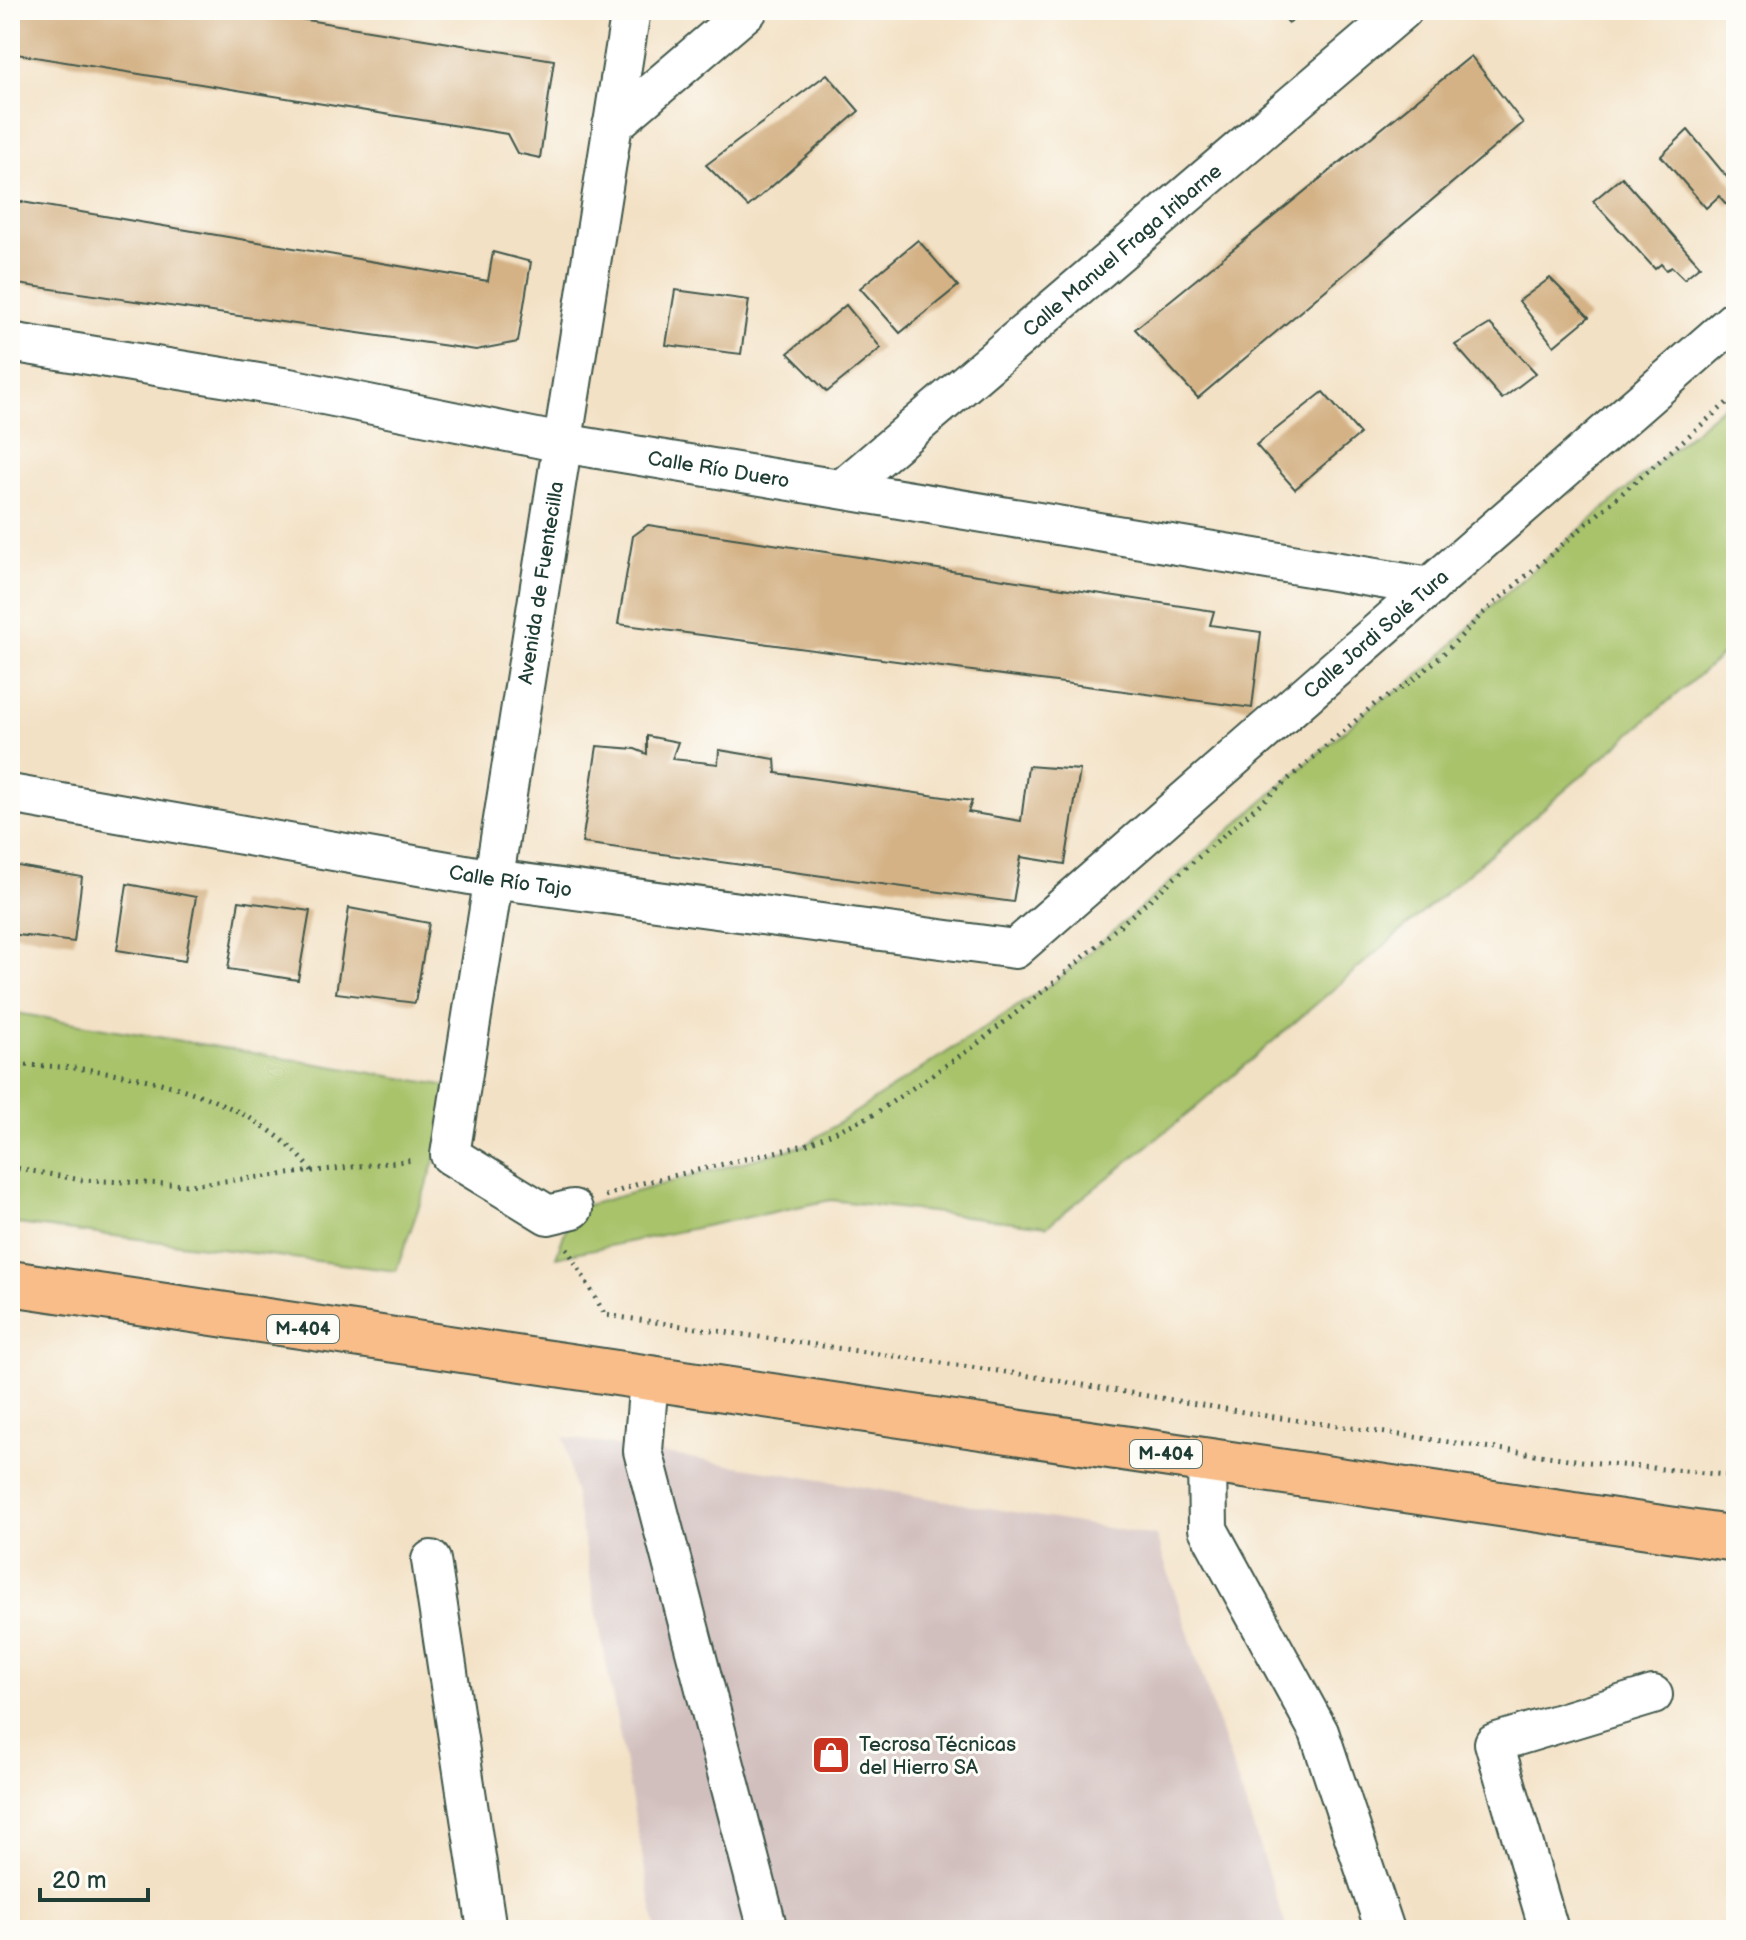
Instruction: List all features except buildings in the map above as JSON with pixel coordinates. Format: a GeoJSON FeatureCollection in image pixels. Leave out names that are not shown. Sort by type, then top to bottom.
{"type":"FeatureCollection","features":[{"type":"Feature","properties":{"kind":"main road","name":"M-404"},"geometry":{"type":"LineString","coordinates":[[10,1283],[363,1338],[1736,1539]]}},
{"type":"Feature","properties":{"kind":"street","name":"Avenida de Fuentecilla"},"geometry":{"type":"LineString","coordinates":[[450,1155],[631,10]]}},
{"type":"Feature","properties":{"kind":"street"},"geometry":{"type":"LineString","coordinates":[[612,126],[748,10]]}},
{"type":"Feature","properties":{"kind":"street","name":"Calle Manuel Fraga Iribarne"},"geometry":{"type":"LineString","coordinates":[[842,489],[1403,10]]}},
{"type":"Feature","properties":{"kind":"street","name":"Calle Jordi Solé Tura"},"geometry":{"type":"LineString","coordinates":[[1015,949],[1736,319]]}},
{"type":"Feature","properties":{"kind":"street","name":"Calle Río Duero"},"geometry":{"type":"LineString","coordinates":[[10,342],[289,388],[562,443],[1430,587]]}},
{"type":"Feature","properties":{"kind":"street","name":"Calle Río Tajo"},"geometry":{"type":"LineString","coordinates":[[10,794],[493,879],[1015,949]]}},
{"type":"Feature","properties":{"kind":"street"},"geometry":{"type":"LineString","coordinates":[[450,1155],[561,1212]]}},
{"type":"Feature","properties":{"kind":"street"},"geometry":{"type":"LineString","coordinates":[[649,1378],[643,1451],[768,1930]]}},
{"type":"Feature","properties":{"kind":"street"},"geometry":{"type":"LineString","coordinates":[[1207,1461],[1208,1529],[1319,1732],[1385,1930]]}},
{"type":"Feature","properties":{"kind":"street"},"geometry":{"type":"LineString","coordinates":[[431,1560],[487,1930]]}},
{"type":"Feature","properties":{"kind":"street"},"geometry":{"type":"LineString","coordinates":[[1549,1930],[1494,1743],[1653,1695]]}},
{"type":"Feature","properties":{"kind":"path"},"geometry":{"type":"LineString","coordinates":[[10,1065],[100,1070],[190,1091],[224,1103],[300,1155],[314,1173]]}},
{"type":"Feature","properties":{"kind":"path"},"geometry":{"type":"LineString","coordinates":[[10,1167],[81,1180],[189,1185],[450,1155]]}},
{"type":"Feature","properties":{"kind":"path"},"geometry":{"type":"LineString","coordinates":[[561,1212],[605,1315],[1012,1373],[1267,1416],[1589,1462],[1736,1476]]}},
{"type":"Feature","properties":{"kind":"shaded area"},"geometry":{"type":"Polygon","coordinates":[[[564,1437],[1156,1536],[1287,1930],[656,1930],[564,1437]]]}},
{"type":"Feature","properties":{"kind":"green space"},"geometry":{"type":"Polygon","coordinates":[[[1736,395],[1736,643],[1194,1109],[1047,1226],[831,1200],[556,1257],[573,1209],[805,1145],[1056,981],[1376,703],[1406,685],[1433,663],[1482,614],[1736,395]]]}},
{"type":"Feature","properties":{"kind":"green space"},"geometry":{"type":"Polygon","coordinates":[[[10,1012],[461,1088],[396,1271],[10,1223],[10,1012]]]}},
{"type":"Feature","properties":{"kind":"place","name":"Tecrosa Técnicas del Hierro SA"},"geometry":{"type":"Point","coordinates":[831,1755]}}]}
